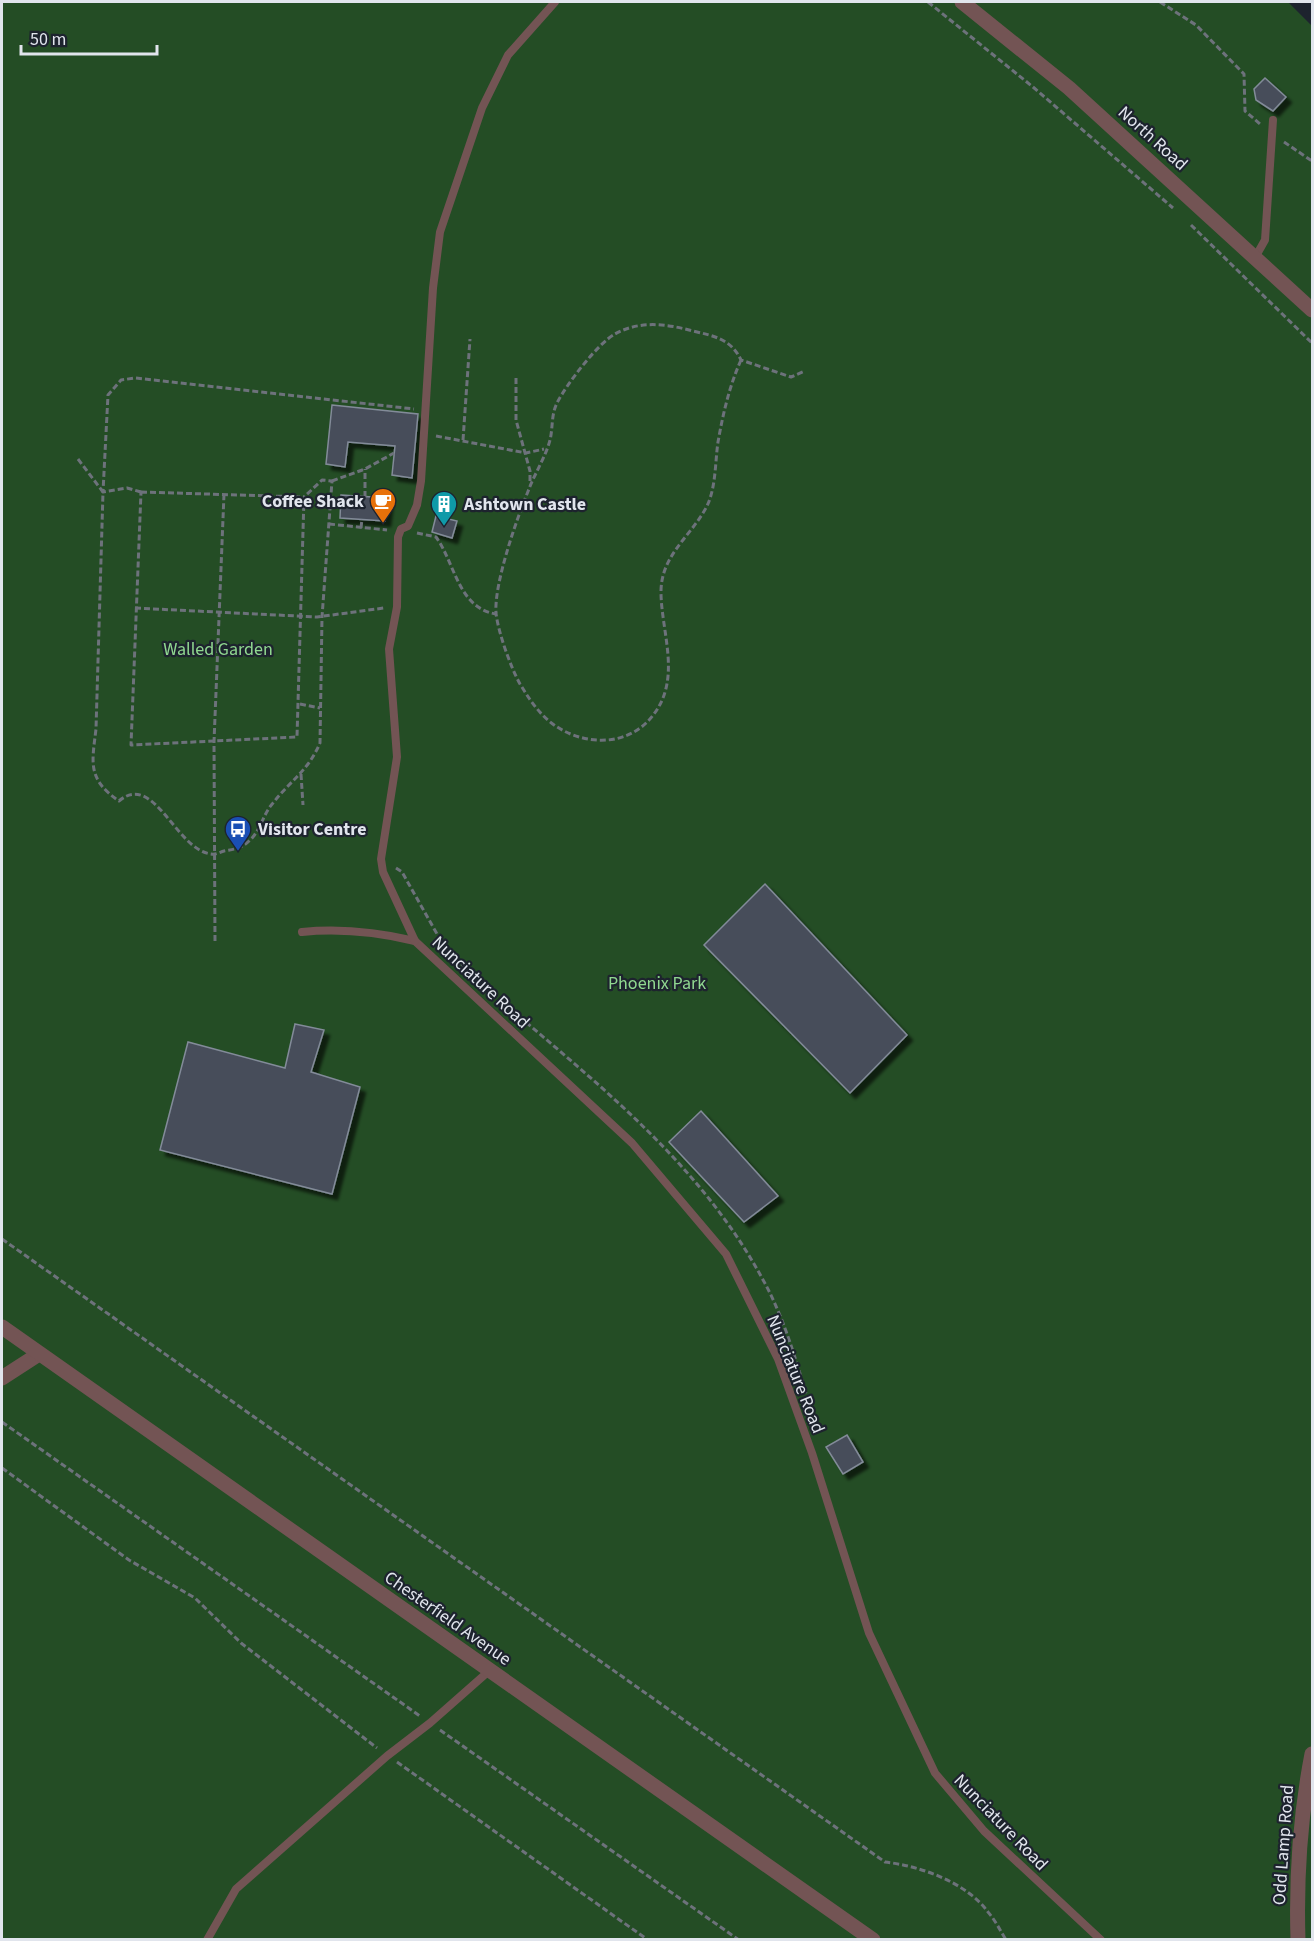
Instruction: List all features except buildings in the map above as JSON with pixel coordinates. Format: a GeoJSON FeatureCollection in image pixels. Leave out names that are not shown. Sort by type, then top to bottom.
{"type":"FeatureCollection","features":[{"type":"Feature","properties":{"kind":"street","name":"North Road"},"geometry":{"type":"LineString","coordinates":[[962,2],[1069,88],[1256,256],[1312,310]]}},
{"type":"Feature","properties":{"kind":"street","name":"Chesterfield Avenue"},"geometry":{"type":"LineString","coordinates":[[2,1327],[873,1940]]}},
{"type":"Feature","properties":{"kind":"street"},"geometry":{"type":"LineString","coordinates":[[2,1378],[39,1354]]}},
{"type":"Feature","properties":{"kind":"street","name":"Odd Lamp Road"},"geometry":{"type":"LineString","coordinates":[[1298,1940],[1298,1861],[1303,1800],[1312,1754]]}},
{"type":"Feature","properties":{"kind":"lane"},"geometry":{"type":"LineString","coordinates":[[415,941],[383,872],[381,859],[397,757],[389,649],[397,607],[398,537],[401,530],[408,526],[417,505],[433,288],[440,232],[482,108],[507,55],[555,2]]}},
{"type":"Feature","properties":{"kind":"lane"},"geometry":{"type":"LineString","coordinates":[[1256,256],[1265,240],[1273,120]]}},
{"type":"Feature","properties":{"kind":"lane","name":"Nunciature Road"},"geometry":{"type":"LineString","coordinates":[[302,932],[350,930],[385,934],[415,941],[632,1143],[726,1254],[778,1359],[812,1453],[868,1633],[935,1773],[984,1831],[1101,1940]]}},
{"type":"Feature","properties":{"kind":"lane"},"geometry":{"type":"LineString","coordinates":[[207,1940],[236,1889],[387,1756],[430,1723],[489,1671]]}},
{"type":"Feature","properties":{"kind":"path"},"geometry":{"type":"LineString","coordinates":[[928,2],[1033,87],[1179,213]]}},
{"type":"Feature","properties":{"kind":"path"},"geometry":{"type":"LineString","coordinates":[[1160,2],[1196,25],[1244,74],[1245,111],[1271,134],[1312,161]]}},
{"type":"Feature","properties":{"kind":"path"},"geometry":{"type":"LineString","coordinates":[[1188,221],[1312,343]]}},
{"type":"Feature","properties":{"kind":"path"},"geometry":{"type":"LineString","coordinates":[[741,360],[723,413],[708,504],[678,543],[664,573],[661,592],[670,656],[669,673],[657,711],[645,725],[613,741],[572,735],[547,720],[534,707],[515,676],[496,614],[502,576],[520,510],[550,440],[556,405],[592,356],[614,334],[646,323],[675,326],[723,339],[737,352],[741,360],[791,377],[805,371]]}},
{"type":"Feature","properties":{"kind":"path"},"geometry":{"type":"LineString","coordinates":[[463,440],[463,406],[470,339]]}},
{"type":"Feature","properties":{"kind":"path"},"geometry":{"type":"LineString","coordinates":[[332,481],[322,617],[320,743],[312,762],[266,811],[252,839],[241,848],[214,855],[188,842],[154,802],[142,794],[126,795],[119,801],[105,791],[92,767],[96,729],[108,395],[121,380],[135,378],[425,410]]}},
{"type":"Feature","properties":{"kind":"path"},"geometry":{"type":"LineString","coordinates":[[516,378],[516,420],[530,471],[530,486]]}},
{"type":"Feature","properties":{"kind":"path"},"geometry":{"type":"LineString","coordinates":[[424,434],[526,453],[544,449],[550,440]]}},
{"type":"Feature","properties":{"kind":"path"},"geometry":{"type":"LineString","coordinates":[[141,492],[131,745],[297,737],[300,704],[304,497],[322,480],[332,481],[365,469],[394,453]]}},
{"type":"Feature","properties":{"kind":"path"},"geometry":{"type":"LineString","coordinates":[[78,459],[103,492]]}},
{"type":"Feature","properties":{"kind":"path"},"geometry":{"type":"LineString","coordinates":[[365,469],[365,497]]}},
{"type":"Feature","properties":{"kind":"path"},"geometry":{"type":"LineString","coordinates":[[103,492],[127,488],[141,492],[304,497]]}},
{"type":"Feature","properties":{"kind":"path"},"geometry":{"type":"LineString","coordinates":[[215,941],[214,742],[224,494]]}},
{"type":"Feature","properties":{"kind":"path"},"geometry":{"type":"LineString","coordinates":[[361,528],[363,519]]}},
{"type":"Feature","properties":{"kind":"path"},"geometry":{"type":"LineString","coordinates":[[465,591],[467,599],[477,608],[496,614]]}},
{"type":"Feature","properties":{"kind":"path"},"geometry":{"type":"LineString","coordinates":[[135,608],[322,617],[353,610],[397,607]]}},
{"type":"Feature","properties":{"kind":"path"},"geometry":{"type":"LineString","coordinates":[[300,704],[320,708]]}},
{"type":"Feature","properties":{"kind":"path"},"geometry":{"type":"LineString","coordinates":[[301,774],[303,805]]}},
{"type":"Feature","properties":{"kind":"path"},"geometry":{"type":"LineString","coordinates":[[2,1239],[885,1862],[911,1865],[963,1890],[987,1910],[1005,1940]]}},
{"type":"Feature","properties":{"kind":"path"},"geometry":{"type":"LineString","coordinates":[[2,1422],[739,1940]]}},
{"type":"Feature","properties":{"kind":"path"},"geometry":{"type":"LineString","coordinates":[[2,1468],[129,1560],[195,1598],[241,1643],[387,1756],[648,1940]]}},
{"type":"Feature","properties":{"kind":"green space","name":"Phoenix Park"},"geometry":{"type":"Polygon","coordinates":[[[2,2],[1288,2],[1312,26],[1312,1939],[2,1939],[2,2]]]}},
{"type":"Feature","properties":{"kind":"place","name":"Coffee Shack"},"geometry":{"type":"Point","coordinates":[383,524]}},
{"type":"Feature","properties":{"kind":"place","name":"Ashtown Castle"},"geometry":{"type":"Point","coordinates":[444,527]}},
{"type":"Feature","properties":{"kind":"place","name":"Visitor Centre"},"geometry":{"type":"Point","coordinates":[238,852]}},
{"type":"Feature","properties":{"kind":"park label","name":"Walled Garden"},"geometry":{"type":"Point","coordinates":[218,649]}}]}
